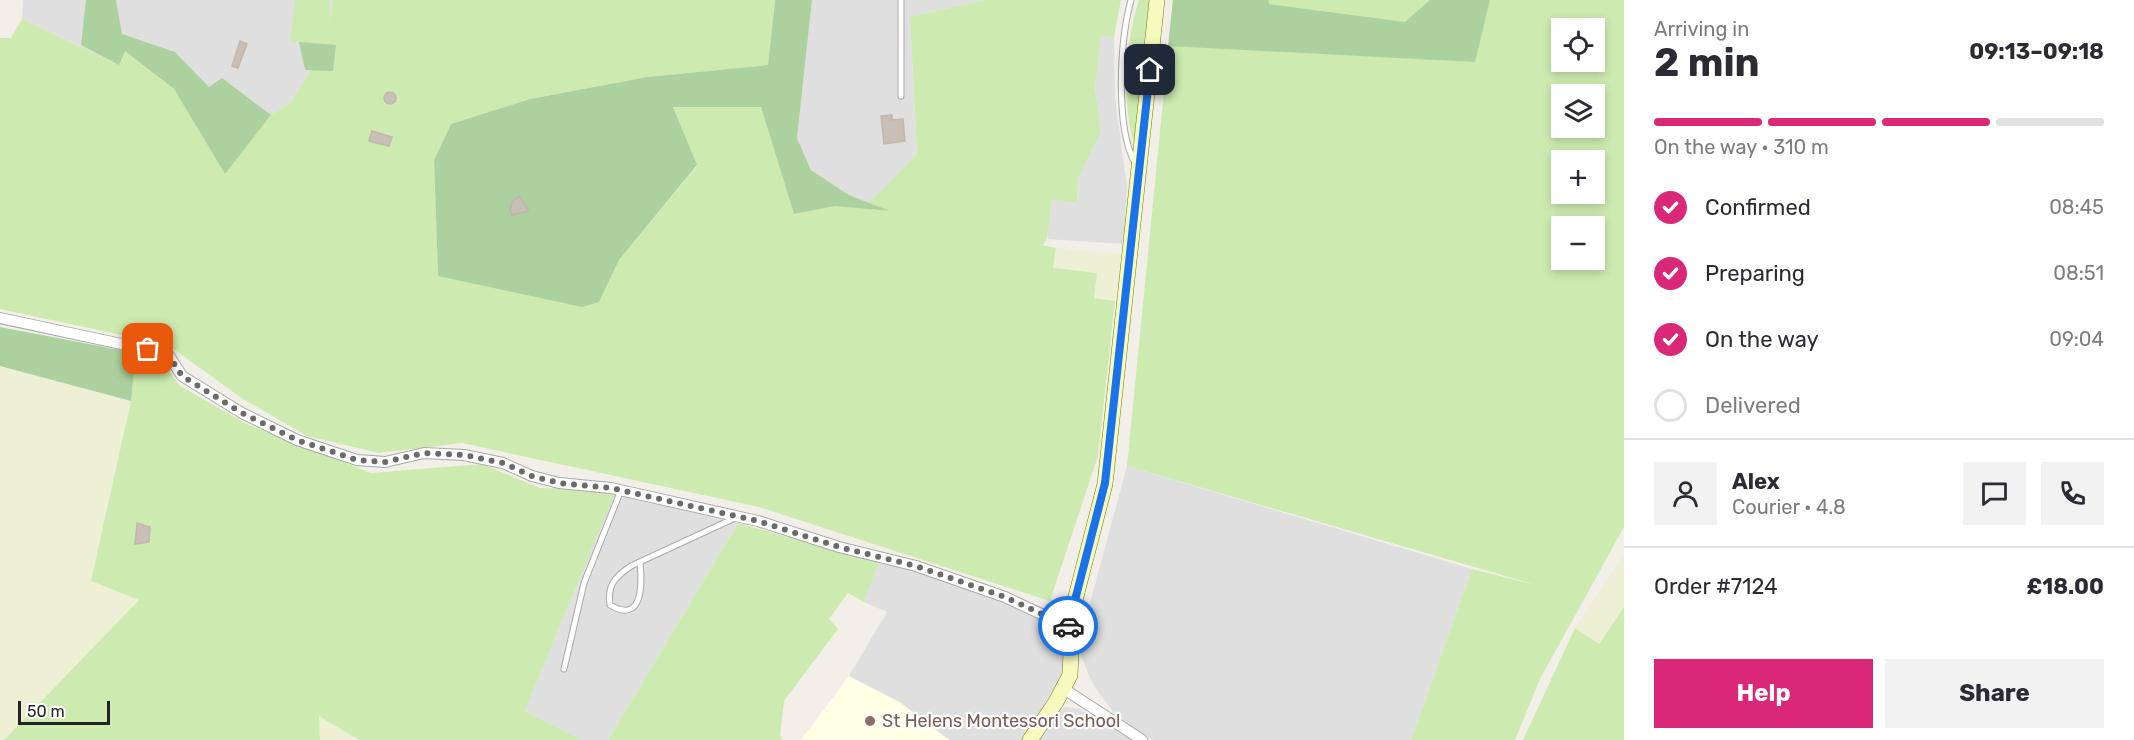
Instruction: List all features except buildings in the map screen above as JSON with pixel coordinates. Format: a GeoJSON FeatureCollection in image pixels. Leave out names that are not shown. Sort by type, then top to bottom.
{"type":"FeatureCollection","features":[{"type":"Feature","properties":{"kind":"main road"},"geometry":{"type":"LineString","coordinates":[[1030,740],[1064,689],[1070,675],[1073,608],[1105,483],[1157,0]]}},
{"type":"Feature","properties":{"kind":"street"},"geometry":{"type":"LineString","coordinates":[[0,318],[168,354],[182,376],[242,413],[297,440],[357,460],[385,462],[424,453],[464,455],[503,463],[532,476],[559,483],[621,490],[738,516],[839,547],[916,566],[1005,597],[1071,628]]}},
{"type":"Feature","properties":{"kind":"street"},"geometry":{"type":"LineString","coordinates":[[1064,689],[1142,740]]}},
{"type":"Feature","properties":{"kind":"lane"},"geometry":{"type":"LineString","coordinates":[[902,0],[902,96]]}},
{"type":"Feature","properties":{"kind":"lane"},"geometry":{"type":"LineString","coordinates":[[1131,0],[1123,38],[1123,107],[1128,149],[1139,171]]}},
{"type":"Feature","properties":{"kind":"lane"},"geometry":{"type":"LineString","coordinates":[[564,669],[584,584],[621,490]]}},
{"type":"Feature","properties":{"kind":"lane"},"geometry":{"type":"LineString","coordinates":[[640,562],[640,596],[636,605],[629,610],[618,610],[610,605],[611,583],[619,574],[640,562],[738,516]]}},
{"type":"Feature","properties":{"kind":"shaded area"},"geometry":{"type":"Polygon","coordinates":[[[23,0],[333,0],[327,44],[292,101],[271,115],[119,65],[22,19],[23,0]]]}},
{"type":"Feature","properties":{"kind":"shaded area"},"geometry":{"type":"Polygon","coordinates":[[[812,0],[984,0],[910,17],[917,154],[869,203],[849,195],[811,170],[797,138],[812,0]]]}},
{"type":"Feature","properties":{"kind":"shaded area"},"geometry":{"type":"Polygon","coordinates":[[[1101,34],[1114,37],[1115,98],[1127,186],[1124,244],[1047,239],[1052,200],[1077,203],[1078,179],[1101,132],[1095,87],[1101,34]]]}},
{"type":"Feature","properties":{"kind":"shaded area"},"geometry":{"type":"Polygon","coordinates":[[[1056,248],[1122,254],[1115,301],[1094,298],[1053,268],[1056,248]]]}},
{"type":"Feature","properties":{"kind":"shaded area"},"geometry":{"type":"Polygon","coordinates":[[[0,366],[131,401],[91,581],[140,600],[4,740],[0,740],[0,366]]]}},
{"type":"Feature","properties":{"kind":"shaded area"},"geometry":{"type":"Polygon","coordinates":[[[1127,466],[1472,569],[1411,740],[1153,740],[1132,728],[1113,712],[1092,683],[1081,655],[1084,625],[1127,466]]]}},
{"type":"Feature","properties":{"kind":"shaded area"},"geometry":{"type":"Polygon","coordinates":[[[616,490],[738,523],[608,740],[582,740],[525,711],[616,490]]]}},
{"type":"Feature","properties":{"kind":"shaded area"},"geometry":{"type":"Polygon","coordinates":[[[1624,555],[1624,607],[1599,644],[1575,628],[1624,555]]]}},
{"type":"Feature","properties":{"kind":"shaded area"},"geometry":{"type":"Polygon","coordinates":[[[879,563],[925,573],[1012,605],[1054,626],[1065,640],[1063,675],[1022,740],[949,740],[901,703],[849,676],[887,612],[864,602],[879,563]]]}},
{"type":"Feature","properties":{"kind":"shaded area","name":"St Helens Montessori School"},"geometry":{"type":"Polygon","coordinates":[[[849,676],[901,703],[949,740],[801,740],[849,676]]]}},
{"type":"Feature","properties":{"kind":"shaded area"},"geometry":{"type":"Polygon","coordinates":[[[1065,707],[1079,709],[1132,740],[1037,740],[1057,713],[1065,707]]]}},
{"type":"Feature","properties":{"kind":"shaded area"},"geometry":{"type":"Polygon","coordinates":[[[319,716],[359,740],[320,740],[319,716]]]}},
{"type":"Feature","properties":{"kind":"green space"},"geometry":{"type":"Polygon","coordinates":[[[86,0],[116,0],[122,34],[175,52],[209,87],[222,78],[271,115],[225,174],[174,89],[125,51],[119,65],[81,45],[86,0]]]}},
{"type":"Feature","properties":{"kind":"green space"},"geometry":{"type":"Polygon","coordinates":[[[295,0],[330,0],[329,25],[333,0],[775,0],[768,65],[647,77],[530,99],[451,124],[434,160],[438,276],[599,302],[619,260],[697,166],[673,107],[761,106],[794,214],[835,205],[887,211],[869,203],[917,154],[910,17],[984,0],[1121,0],[1114,37],[1101,35],[1095,87],[1101,132],[1078,179],[1077,203],[1052,200],[1047,239],[1043,245],[1056,248],[1053,268],[1097,273],[1094,298],[1115,301],[1098,456],[1050,601],[759,507],[462,443],[379,453],[307,436],[243,399],[168,345],[0,309],[0,38],[11,38],[22,19],[119,65],[124,51],[174,89],[225,173],[271,115],[292,101],[326,44],[290,42],[295,0]]]}},
{"type":"Feature","properties":{"kind":"green space"},"geometry":{"type":"Polygon","coordinates":[[[775,0],[812,0],[797,138],[811,170],[849,195],[890,211],[835,206],[794,214],[761,107],[673,107],[697,165],[619,260],[599,302],[582,307],[438,276],[434,160],[451,124],[530,99],[647,77],[768,65],[775,0]]]}},
{"type":"Feature","properties":{"kind":"green space"},"geometry":{"type":"Polygon","coordinates":[[[1139,0],[1152,0],[1135,147],[1128,112],[1126,74],[1130,34],[1139,0]]]}},
{"type":"Feature","properties":{"kind":"green space"},"geometry":{"type":"Polygon","coordinates":[[[1173,0],[1624,0],[1624,527],[1540,679],[1515,740],[1411,740],[1472,569],[1536,585],[1127,466],[1173,0]]]}},
{"type":"Feature","properties":{"kind":"green space"},"geometry":{"type":"Polygon","coordinates":[[[1173,0],[1268,0],[1269,4],[1405,22],[1430,0],[1490,0],[1475,62],[1168,46],[1173,0]]]}},
{"type":"Feature","properties":{"kind":"green space"},"geometry":{"type":"Polygon","coordinates":[[[299,42],[336,45],[333,71],[305,70],[299,42]]]}},
{"type":"Feature","properties":{"kind":"green space"},"geometry":{"type":"Polygon","coordinates":[[[0,327],[136,353],[131,401],[0,366],[0,327]]]}},
{"type":"Feature","properties":{"kind":"green space"},"geometry":{"type":"Polygon","coordinates":[[[136,353],[163,361],[180,386],[247,424],[371,473],[482,464],[540,488],[616,490],[525,711],[582,740],[359,740],[319,716],[320,740],[4,740],[139,600],[91,581],[131,401],[136,353]],[[137,523],[135,544],[149,542],[150,528],[137,523]]]}},
{"type":"Feature","properties":{"kind":"green space"},"geometry":{"type":"Polygon","coordinates":[[[738,523],[879,563],[864,602],[848,593],[829,619],[838,629],[784,701],[780,736],[783,740],[608,740],[738,523]]]}},
{"type":"Feature","properties":{"kind":"green space"},"geometry":{"type":"Polygon","coordinates":[[[1624,607],[1624,740],[1523,740],[1575,628],[1599,644],[1624,607]]]}},
{"type":"Feature","properties":{"kind":"way so far"},"geometry":{"type":"LineString","coordinates":[[148,349],[168,354],[182,376],[242,413],[297,440],[357,460],[385,462],[424,453],[464,455],[503,463],[532,476],[559,483],[611,488],[758,521],[839,547],[916,566],[1005,597],[1068,626]]}},
{"type":"Feature","properties":{"kind":"place","name":"St Helens Montessori School"},"geometry":{"type":"Point","coordinates":[870,721]}},
{"type":"Feature","properties":{"kind":"route"},"geometry":{"type":"LineString","coordinates":[[1068,626],[1071,628],[1073,608],[1105,483],[1150,70]]}}]}
